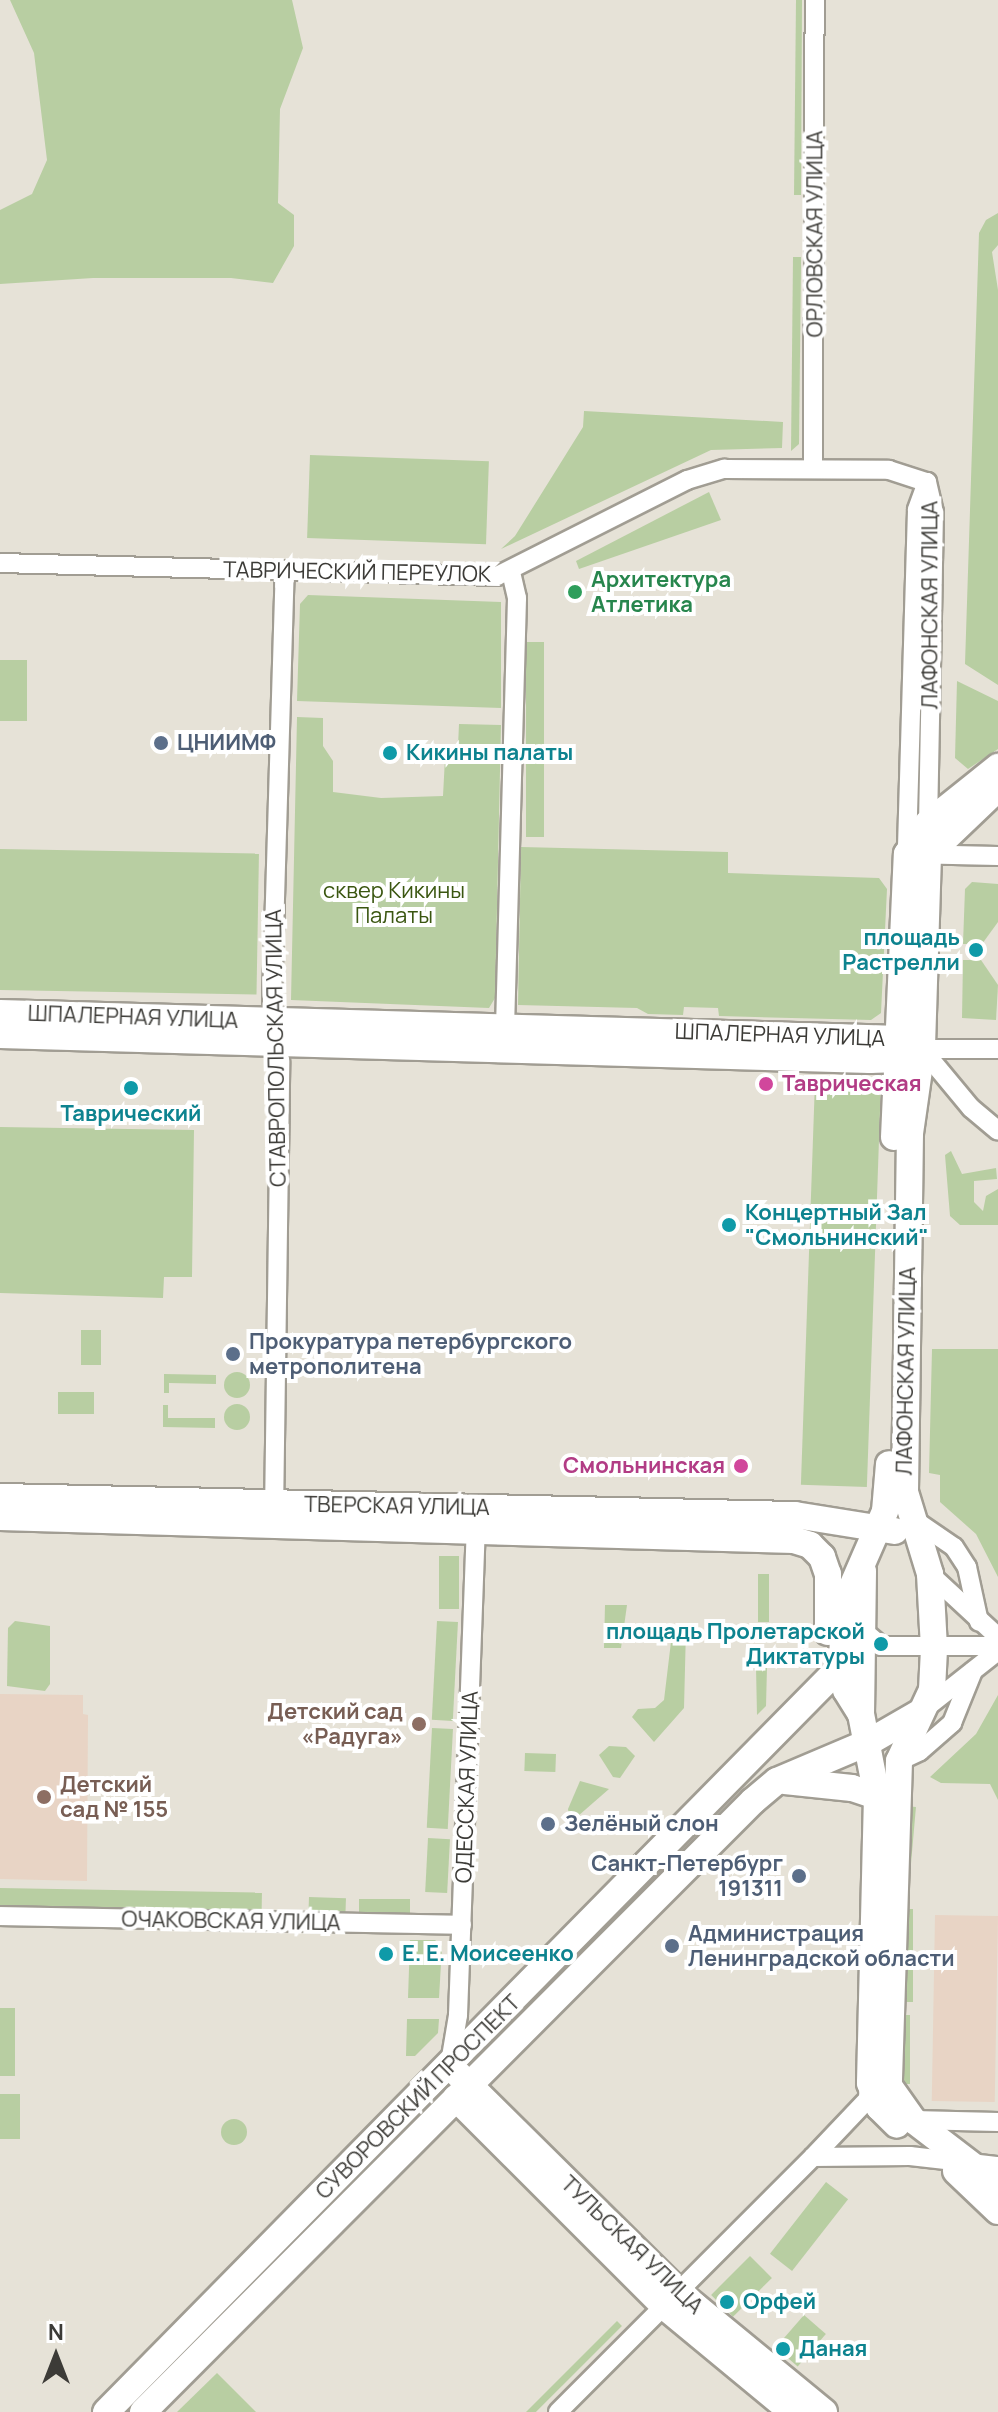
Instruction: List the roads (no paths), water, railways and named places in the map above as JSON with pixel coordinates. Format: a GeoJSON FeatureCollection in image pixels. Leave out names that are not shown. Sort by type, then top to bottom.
{"type":"FeatureCollection","features":[{"type":"Feature","properties":{"kind":"street","name":"ОРЛОВСКАЯ УЛИЦА"},"geometry":{"type":"LineString","coordinates":[[813,469],[815,0]]}},
{"type":"Feature","properties":{"kind":"street","name":"ТАВРИЧЕСКИЙ ПЕРЕУЛОК"},"geometry":{"type":"LineString","coordinates":[[0,563],[482,577],[511,573],[706,473],[813,469],[903,472],[927,482]]}},
{"type":"Feature","properties":{"kind":"street","name":"ЛАФОНСКАЯ УЛИЦА"},"geometry":{"type":"LineString","coordinates":[[927,482],[934,512],[928,823]]}},
{"type":"Feature","properties":{"kind":"street","name":"ЛАФОНСКАЯ УЛИЦА"},"geometry":{"type":"LineString","coordinates":[[898,1523],[907,1049],[917,854],[917,510],[927,482]]}},
{"type":"Feature","properties":{"kind":"street","name":"СТАВРОПОЛЬСКАЯ УЛИЦА"},"geometry":{"type":"LineString","coordinates":[[274,1514],[276,1033],[285,571]]}},
{"type":"Feature","properties":{"kind":"street"},"geometry":{"type":"LineString","coordinates":[[505,1028],[517,598],[511,573]]}},
{"type":"Feature","properties":{"kind":"street"},"geometry":{"type":"LineString","coordinates":[[917,854],[928,823],[998,767]]}},
{"type":"Feature","properties":{"kind":"street"},"geometry":{"type":"LineString","coordinates":[[917,854],[998,788]]}},
{"type":"Feature","properties":{"kind":"street"},"geometry":{"type":"LineString","coordinates":[[917,854],[998,856]]}},
{"type":"Feature","properties":{"kind":"street","name":"ШПАЛЕРНАЯ УЛИЦА"},"geometry":{"type":"LineString","coordinates":[[0,1013],[276,1033],[907,1049]]}},
{"type":"Feature","properties":{"kind":"street","name":"ШПАЛЕРНАЯ УЛИЦА"},"geometry":{"type":"LineString","coordinates":[[0,1035],[505,1028],[907,1049]]}},
{"type":"Feature","properties":{"kind":"street"},"geometry":{"type":"LineString","coordinates":[[907,1049],[998,1049]]}},
{"type":"Feature","properties":{"kind":"street"},"geometry":{"type":"LineString","coordinates":[[907,1049],[998,1131]]}},
{"type":"Feature","properties":{"kind":"street","name":"ТВЕРСКАЯ УЛИЦА"},"geometry":{"type":"LineString","coordinates":[[0,1497],[274,1514]]}},
{"type":"Feature","properties":{"kind":"street","name":"ТВЕРСКАЯ УЛИЦА"},"geometry":{"type":"LineString","coordinates":[[0,1517],[274,1514],[794,1528]]}},
{"type":"Feature","properties":{"kind":"street","name":"ОДЕССКАЯ УЛИЦА"},"geometry":{"type":"LineString","coordinates":[[450,2065],[458,2015],[476,1519]]}},
{"type":"Feature","properties":{"kind":"street"},"geometry":{"type":"LineString","coordinates":[[861,1714],[846,1690],[842,1665],[844,1605],[862,1564],[898,1523]]}},
{"type":"Feature","properties":{"kind":"street"},"geometry":{"type":"LineString","coordinates":[[898,1523],[930,1574],[998,1637]]}},
{"type":"Feature","properties":{"kind":"street"},"geometry":{"type":"LineString","coordinates":[[794,1528],[898,1523],[954,1547],[967,1567],[979,1622]]}},
{"type":"Feature","properties":{"kind":"street"},"geometry":{"type":"LineString","coordinates":[[794,1528],[822,1557],[828,1574],[826,1628],[842,1665]]}},
{"type":"Feature","properties":{"kind":"street"},"geometry":{"type":"LineString","coordinates":[[558,2412],[868,2099],[877,1796],[869,1742],[861,1714],[862,1564]]}},
{"type":"Feature","properties":{"kind":"street"},"geometry":{"type":"LineString","coordinates":[[930,1574],[934,1649],[927,1707],[898,1767],[889,2086],[901,2120],[988,2166],[998,2185]]}},
{"type":"Feature","properties":{"kind":"street"},"geometry":{"type":"LineString","coordinates":[[861,1629],[881,1646],[998,1649]]}},
{"type":"Feature","properties":{"kind":"street"},"geometry":{"type":"LineString","coordinates":[[777,1781],[869,1742],[927,1707],[998,1649]]}},
{"type":"Feature","properties":{"kind":"street","name":"СУВОРОВСКИЙ ПРОСПЕКТ"},"geometry":{"type":"LineString","coordinates":[[106,2412],[842,1665]]}},
{"type":"Feature","properties":{"kind":"street"},"geometry":{"type":"LineString","coordinates":[[898,1767],[952,1723],[973,1671]]}},
{"type":"Feature","properties":{"kind":"street"},"geometry":{"type":"LineString","coordinates":[[777,1781],[852,1788],[877,1796]]}},
{"type":"Feature","properties":{"kind":"street","name":"СУВОРОВСКИЙ ПРОСПЕКТ"},"geometry":{"type":"LineString","coordinates":[[143,2412],[753,1801],[777,1781]]}},
{"type":"Feature","properties":{"kind":"street","name":"ОЧАКОВСКАЯ УЛИЦА"},"geometry":{"type":"LineString","coordinates":[[0,1916],[462,1925]]}},
{"type":"Feature","properties":{"kind":"street","name":"ТУЛЬСКАЯ УЛИЦА"},"geometry":{"type":"LineString","coordinates":[[450,2065],[463,2091],[671,2299],[792,2412]]}},
{"type":"Feature","properties":{"kind":"street"},"geometry":{"type":"LineString","coordinates":[[870,2083],[901,2120],[998,2211]]}},
{"type":"Feature","properties":{"kind":"street"},"geometry":{"type":"LineString","coordinates":[[901,2120],[998,2122]]}},
{"type":"Feature","properties":{"kind":"street"},"geometry":{"type":"LineString","coordinates":[[813,2157],[910,2156],[988,2166]]}},
{"type":"Feature","properties":{"kind":"street","name":"ТУЛЬСКАЯ УЛИЦА"},"geometry":{"type":"LineString","coordinates":[[671,2299],[824,2412]]}},
{"type":"Feature","properties":{"kind":"place","name":"Архитектура Атлетика"},"geometry":{"type":"Point","coordinates":[575,592]}},
{"type":"Feature","properties":{"kind":"place","name":"ЦНИИМФ"},"geometry":{"type":"Point","coordinates":[161,743]}},
{"type":"Feature","properties":{"kind":"place","name":"Кикины палаты"},"geometry":{"type":"Point","coordinates":[390,753]}},
{"type":"Feature","properties":{"kind":"place","name":"площадь Растрелли"},"geometry":{"type":"Point","coordinates":[976,950]}},
{"type":"Feature","properties":{"kind":"place","name":"Таврическая"},"geometry":{"type":"Point","coordinates":[766,1084]}},
{"type":"Feature","properties":{"kind":"place","name":"Таврический"},"geometry":{"type":"Point","coordinates":[131,1088]}},
{"type":"Feature","properties":{"kind":"place","name":"Концертный Зал \"Смольнинский\""},"geometry":{"type":"Point","coordinates":[729,1225]}},
{"type":"Feature","properties":{"kind":"place","name":"Прокуратура петербургского метрополитена"},"geometry":{"type":"Point","coordinates":[233,1354]}},
{"type":"Feature","properties":{"kind":"place","name":"Смольнинская"},"geometry":{"type":"Point","coordinates":[741,1466]}},
{"type":"Feature","properties":{"kind":"place","name":"площадь Пролетарской Диктатуры"},"geometry":{"type":"Point","coordinates":[881,1644]}},
{"type":"Feature","properties":{"kind":"place","name":"Детский сад «Радуга»"},"geometry":{"type":"Point","coordinates":[419,1724]}},
{"type":"Feature","properties":{"kind":"place","name":"Детский сад № 155"},"geometry":{"type":"Point","coordinates":[44,1797]}},
{"type":"Feature","properties":{"kind":"place","name":"Зелёный слон"},"geometry":{"type":"Point","coordinates":[548,1824]}},
{"type":"Feature","properties":{"kind":"place","name":"Санкт-Петербург 191311"},"geometry":{"type":"Point","coordinates":[799,1876]}},
{"type":"Feature","properties":{"kind":"place","name":"Администрация Ленинградской области"},"geometry":{"type":"Point","coordinates":[672,1946]}},
{"type":"Feature","properties":{"kind":"place","name":"Е. Е. Моисеенко"},"geometry":{"type":"Point","coordinates":[386,1954]}},
{"type":"Feature","properties":{"kind":"place","name":"Орфей"},"geometry":{"type":"Point","coordinates":[727,2302]}},
{"type":"Feature","properties":{"kind":"place","name":"Даная"},"geometry":{"type":"Point","coordinates":[783,2349]}},
{"type":"Feature","properties":{"kind":"park label","name":"сквер Кикины Палаты"},"geometry":{"type":"Point","coordinates":[394,902]}}]}
